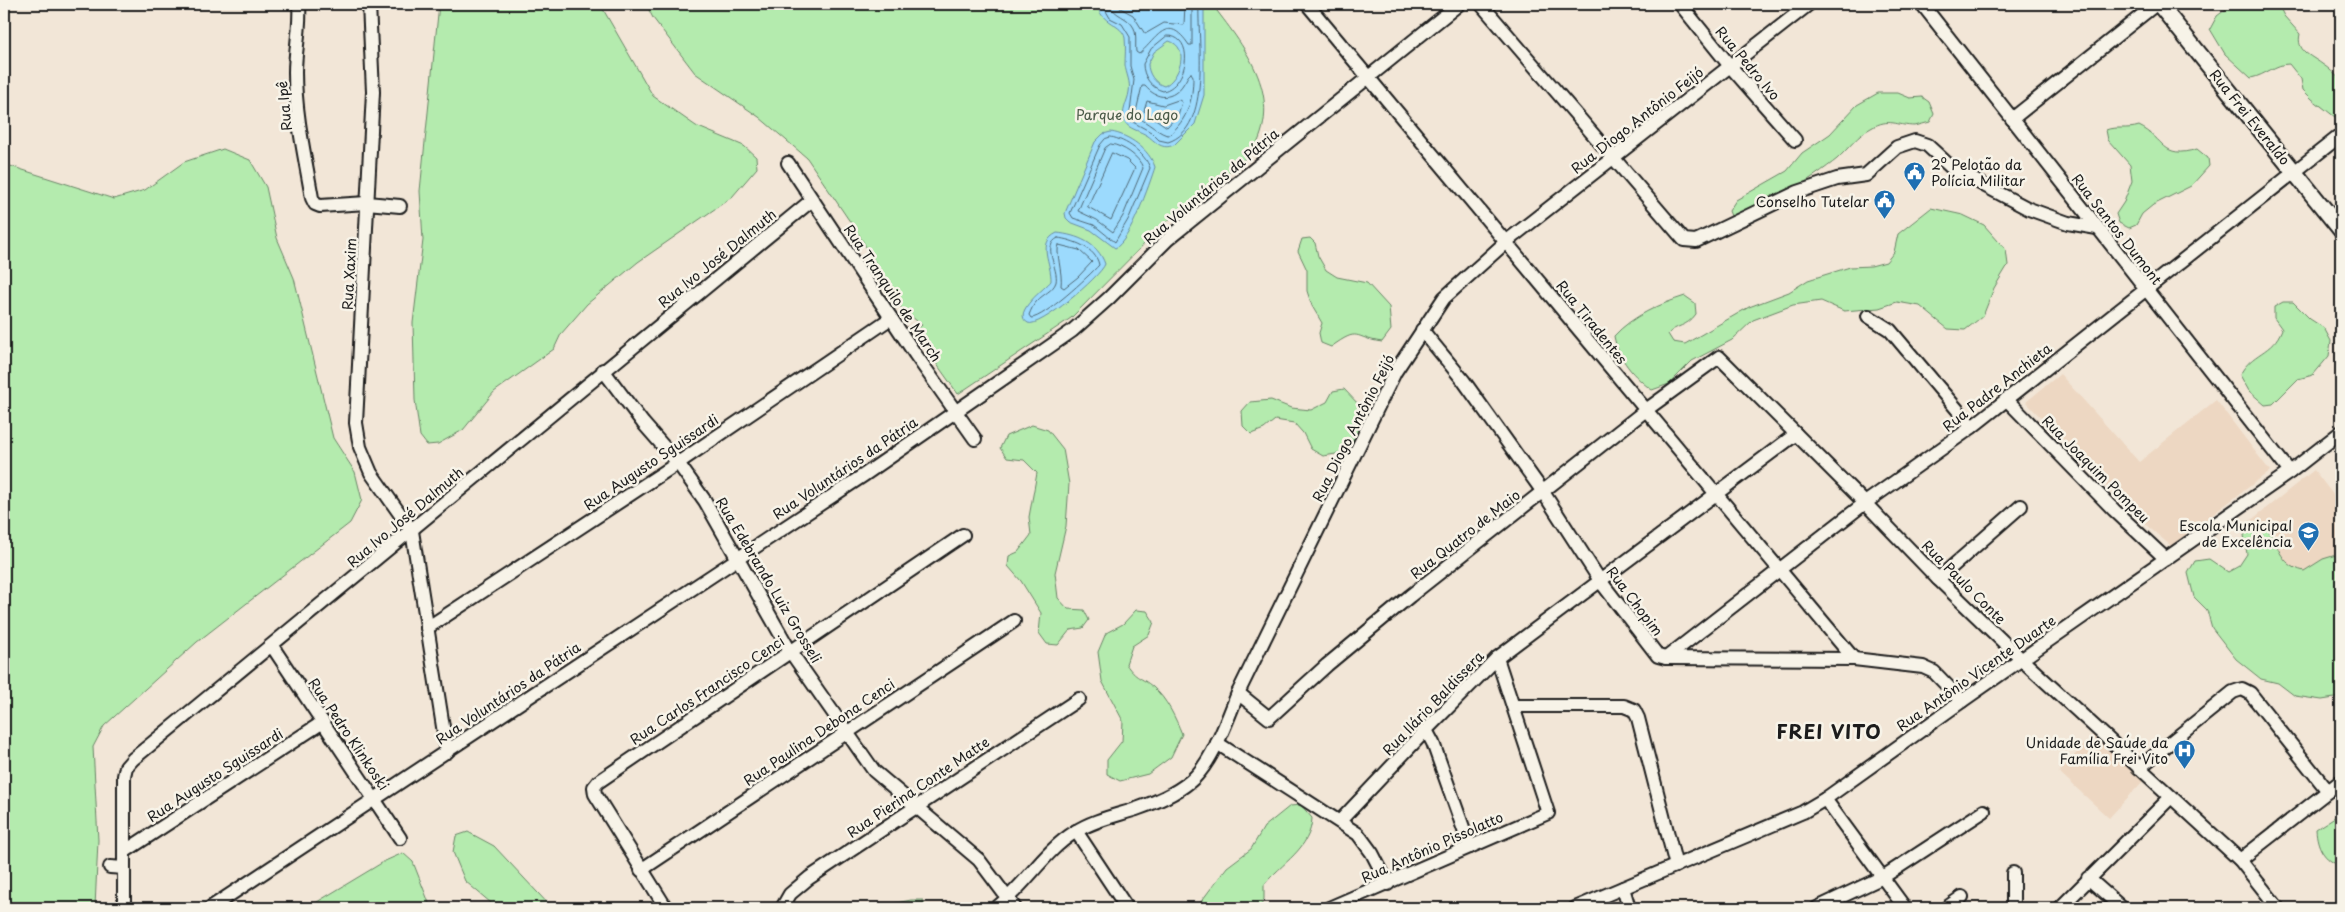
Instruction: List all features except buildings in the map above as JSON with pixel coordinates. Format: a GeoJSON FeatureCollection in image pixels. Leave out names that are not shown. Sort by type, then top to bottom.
{"type":"FeatureCollection","features":[{"type":"Feature","properties":{"kind":"street","name":"Rua Ipê"},"geometry":{"type":"LineString","coordinates":[[299,4],[301,19],[295,71],[296,95],[312,198],[315,204],[320,206],[367,203]]}},
{"type":"Feature","properties":{"kind":"street","name":"Rua Xaxim"},"geometry":{"type":"LineString","coordinates":[[370,4],[373,92],[356,423],[360,448],[371,473],[412,531]]}},
{"type":"Feature","properties":{"kind":"street","name":"Rua Tiradentes"},"geometry":{"type":"LineString","coordinates":[[1307,4],[1507,241],[1854,659]]}},
{"type":"Feature","properties":{"kind":"street","name":"Rua Voluntários da Pátria"},"geometry":{"type":"LineString","coordinates":[[210,908],[864,475],[1072,331],[1168,238],[1459,4]]}},
{"type":"Feature","properties":{"kind":"street"},"geometry":{"type":"LineString","coordinates":[[1480,4],[1684,240],[1696,241],[1798,192],[1838,179],[1866,175],[1897,147],[1916,141],[1926,145],[1960,173],[2028,209],[2068,223],[2097,228]]}},
{"type":"Feature","properties":{"kind":"street","name":"Rua Pedro Ivo"},"geometry":{"type":"LineString","coordinates":[[1680,4],[1730,66],[1795,140]]}},
{"type":"Feature","properties":{"kind":"street","name":"Rua Diogo Antônio Feijó"},"geometry":{"type":"LineString","coordinates":[[996,908],[1011,904],[1056,847],[1076,831],[1174,793],[1196,776],[1217,743],[1238,692],[1395,372],[1444,298],[1507,241],[1809,4]]}},
{"type":"Feature","properties":{"kind":"street","name":"Rua Santos Dumont"},"geometry":{"type":"LineString","coordinates":[[1922,4],[2290,472]]}},
{"type":"Feature","properties":{"kind":"street"},"geometry":{"type":"LineString","coordinates":[[2012,119],[2157,4]]}},
{"type":"Feature","properties":{"kind":"street","name":"Rua Frei Everaldo"},"geometry":{"type":"LineString","coordinates":[[2157,4],[2341,230]]}},
{"type":"Feature","properties":{"kind":"street","name":"Rua Padre Anchieta"},"geometry":{"type":"LineString","coordinates":[[1666,658],[1865,503],[1972,427],[2341,135]]}},
{"type":"Feature","properties":{"kind":"street","name":"Rua Tranquilo de March"},"geometry":{"type":"LineString","coordinates":[[788,163],[891,318],[975,439]]}},
{"type":"Feature","properties":{"kind":"street","name":"Rua Ivo José Dalmuth"},"geometry":{"type":"LineString","coordinates":[[124,908],[124,776],[126,767],[412,531],[603,370],[812,200]]}},
{"type":"Feature","properties":{"kind":"street"},"geometry":{"type":"LineString","coordinates":[[367,203],[400,206]]}},
{"type":"Feature","properties":{"kind":"street"},"geometry":{"type":"LineString","coordinates":[[1868,316],[1890,330],[1972,427]]}},
{"type":"Feature","properties":{"kind":"street","name":"Rua Augusto Sguissardi"},"geometry":{"type":"LineString","coordinates":[[426,628],[678,463],[891,318]]}},
{"type":"Feature","properties":{"kind":"street","name":"Rua Chopim"},"geometry":{"type":"LineString","coordinates":[[1422,330],[1463,380],[1543,492],[1600,582],[1658,656],[1666,658]]}},
{"type":"Feature","properties":{"kind":"street","name":"Rua Quatro de Maio"},"geometry":{"type":"LineString","coordinates":[[1238,692],[1269,718],[1327,665],[1403,602],[1646,410],[1719,357]]}},
{"type":"Feature","properties":{"kind":"street","name":"Rua Paulo Conte"},"geometry":{"type":"LineString","coordinates":[[1719,357],[1938,579],[2138,768],[2240,860],[2278,908]]}},
{"type":"Feature","properties":{"kind":"street","name":"Rua Edebrando Luiz Grosseli"},"geometry":{"type":"LineString","coordinates":[[603,370],[643,423],[678,463],[705,501],[790,651],[874,771],[979,860],[1011,904]]}},
{"type":"Feature","properties":{"kind":"street","name":"Rua Joaquim Pompeu"},"geometry":{"type":"LineString","coordinates":[[2006,399],[2114,510],[2166,559]]}},
{"type":"Feature","properties":{"kind":"street","name":"Rua Antônio Vicente Duarte"},"geometry":{"type":"LineString","coordinates":[[1575,908],[1803,812],[2290,472],[2341,432]]}},
{"type":"Feature","properties":{"kind":"street","name":"Rua Ilário Baldissera"},"geometry":{"type":"LineString","coordinates":[[1340,821],[1497,658],[1796,434]]}},
{"type":"Feature","properties":{"kind":"street"},"geometry":{"type":"LineString","coordinates":[[1938,579],[2021,506]]}},
{"type":"Feature","properties":{"kind":"street"},"geometry":{"type":"LineString","coordinates":[[412,531],[446,752]]}},
{"type":"Feature","properties":{"kind":"street","name":"Rua Carlos Francisco Cenci"},"geometry":{"type":"LineString","coordinates":[[641,870],[595,794],[594,787],[598,782],[963,535]]}},
{"type":"Feature","properties":{"kind":"street","name":"Rua Paulina Debona Cenci"},"geometry":{"type":"LineString","coordinates":[[641,870],[1014,620]]}},
{"type":"Feature","properties":{"kind":"street","name":"Rua Pedro Klinkoski"},"geometry":{"type":"LineString","coordinates":[[272,646],[400,838]]}},
{"type":"Feature","properties":{"kind":"street"},"geometry":{"type":"LineString","coordinates":[[1497,658],[1513,706],[1624,706],[1634,710],[1638,718],[1676,866]]}},
{"type":"Feature","properties":{"kind":"street"},"geometry":{"type":"LineString","coordinates":[[1666,658],[1854,659],[1923,667],[1934,672],[1962,701]]}},
{"type":"Feature","properties":{"kind":"street"},"geometry":{"type":"LineString","coordinates":[[2138,768],[2233,692],[2242,689],[2250,693],[2328,791]]}},
{"type":"Feature","properties":{"kind":"street","name":"Rua Pierina Conte Matte"},"geometry":{"type":"LineString","coordinates":[[782,908],[790,894],[809,878],[1079,699]]}},
{"type":"Feature","properties":{"kind":"street","name":"Rua Antônio Pissolatto"},"geometry":{"type":"LineString","coordinates":[[1329,908],[1388,884],[1548,812],[1513,706]]}},
{"type":"Feature","properties":{"kind":"street","name":"Rua Augusto Sguissardi"},"geometry":{"type":"LineString","coordinates":[[124,852],[323,722]]}},
{"type":"Feature","properties":{"kind":"street"},"geometry":{"type":"LineString","coordinates":[[1426,730],[1433,743],[1470,847]]}},
{"type":"Feature","properties":{"kind":"street"},"geometry":{"type":"LineString","coordinates":[[1217,743],[1358,834],[1372,853],[1388,884]]}},
{"type":"Feature","properties":{"kind":"street"},"geometry":{"type":"LineString","coordinates":[[2240,860],[2341,781]]}},
{"type":"Feature","properties":{"kind":"street"},"geometry":{"type":"LineString","coordinates":[[2060,908],[2171,797]]}},
{"type":"Feature","properties":{"kind":"street"},"geometry":{"type":"LineString","coordinates":[[1825,798],[1906,908]]}},
{"type":"Feature","properties":{"kind":"street"},"geometry":{"type":"LineString","coordinates":[[1817,908],[1883,877],[1984,810]]}},
{"type":"Feature","properties":{"kind":"street"},"geometry":{"type":"LineString","coordinates":[[1076,831],[1127,908]]}},
{"type":"Feature","properties":{"kind":"street"},"geometry":{"type":"LineString","coordinates":[[110,867],[124,868]]}},
{"type":"Feature","properties":{"kind":"street"},"geometry":{"type":"LineString","coordinates":[[641,870],[666,908]]}},
{"type":"Feature","properties":{"kind":"street"},"geometry":{"type":"LineString","coordinates":[[2013,873],[2014,908]]}},
{"type":"Feature","properties":{"kind":"street"},"geometry":{"type":"LineString","coordinates":[[2088,878],[2122,908]]}},
{"type":"Feature","properties":{"kind":"street"},"geometry":{"type":"LineString","coordinates":[[1623,888],[1629,908]]}},
{"type":"Feature","properties":{"kind":"street"},"geometry":{"type":"LineString","coordinates":[[1946,908],[1962,897]]}},
{"type":"Feature","properties":{"kind":"shaded area"},"geometry":{"type":"Polygon","coordinates":[[[2060,374],[2139,462],[2216,400],[2270,471],[2171,546],[2132,513],[2026,402],[2060,374]]]}},
{"type":"Feature","properties":{"kind":"shaded area","name":"Escola Municipal de Excelência"},"geometry":{"type":"Polygon","coordinates":[[[2314,470],[2341,505],[2341,589],[2299,583],[2250,521],[2314,470]]]}},
{"type":"Feature","properties":{"kind":"shaded area"},"geometry":{"type":"Polygon","coordinates":[[[2093,735],[2143,781],[2109,818],[2059,772],[2093,735]]]}},
{"type":"Feature","properties":{"kind":"green space"},"geometry":{"type":"Polygon","coordinates":[[[439,4],[600,4],[653,96],[696,126],[744,146],[756,157],[757,168],[732,197],[638,262],[587,304],[561,334],[554,349],[494,392],[463,430],[438,444],[427,445],[420,436],[415,400],[413,323],[423,240],[420,191],[439,4]]]}},
{"type":"Feature","properties":{"kind":"green space","name":"Parque do Lago"},"geometry":{"type":"Polygon","coordinates":[[[646,4],[1217,4],[1214,7],[1238,40],[1258,76],[1263,94],[1265,113],[1261,133],[1252,153],[1165,223],[1071,318],[958,394],[914,332],[922,325],[902,309],[859,235],[807,158],[759,117],[695,73],[653,18],[646,4]]]}},
{"type":"Feature","properties":{"kind":"green space"},"geometry":{"type":"Polygon","coordinates":[[[2233,4],[2278,4],[2284,16],[2300,34],[2299,40],[2302,49],[2341,80],[2341,115],[2335,117],[2312,99],[2303,90],[2301,79],[2289,64],[2284,64],[2251,78],[2225,54],[2210,29],[2217,16],[2233,4]]]}},
{"type":"Feature","properties":{"kind":"green space"},"geometry":{"type":"Polygon","coordinates":[[[1878,93],[1898,93],[1910,98],[1922,97],[1929,102],[1934,114],[1930,122],[1915,126],[1883,123],[1871,128],[1857,138],[1837,159],[1801,185],[1756,209],[1731,216],[1729,211],[1736,200],[1787,171],[1802,153],[1830,134],[1857,105],[1878,93]]]}},
{"type":"Feature","properties":{"kind":"green space"},"geometry":{"type":"Polygon","coordinates":[[[2139,126],[2148,131],[2170,150],[2185,152],[2197,149],[2208,158],[2209,166],[2191,186],[2153,205],[2142,214],[2136,225],[2129,228],[2119,223],[2116,214],[2124,202],[2132,181],[2130,165],[2108,140],[2106,130],[2139,126]]]}},
{"type":"Feature","properties":{"kind":"green space"},"geometry":{"type":"Polygon","coordinates":[[[223,149],[250,160],[266,187],[277,238],[294,278],[333,438],[355,472],[362,500],[350,523],[197,642],[104,726],[93,747],[98,840],[95,908],[4,908],[4,164],[114,199],[145,190],[184,162],[223,149]]]}},
{"type":"Feature","properties":{"kind":"green space"},"geometry":{"type":"Polygon","coordinates":[[[1931,208],[1963,215],[1984,225],[2006,250],[2008,265],[1994,288],[1983,316],[1965,330],[1948,329],[1920,306],[1897,302],[1879,308],[1844,311],[1821,301],[1793,305],[1753,320],[1732,340],[1692,361],[1669,384],[1652,390],[1633,373],[1619,352],[1614,336],[1621,329],[1629,322],[1656,307],[1676,299],[1685,296],[1695,303],[1696,314],[1685,324],[1668,334],[1673,342],[1685,344],[1749,307],[1789,292],[1808,280],[1850,267],[1871,266],[1886,262],[1894,252],[1898,234],[1931,208]]]}},
{"type":"Feature","properties":{"kind":"green space"},"geometry":{"type":"Polygon","coordinates":[[[1310,238],[1315,243],[1318,256],[1326,270],[1337,277],[1367,283],[1389,307],[1391,330],[1382,342],[1352,335],[1331,347],[1321,343],[1319,333],[1322,323],[1312,306],[1307,291],[1307,270],[1298,251],[1302,239],[1310,238]]]}},
{"type":"Feature","properties":{"kind":"green space"},"geometry":{"type":"Polygon","coordinates":[[[2283,302],[2293,302],[2310,319],[2324,328],[2331,341],[2329,356],[2313,375],[2298,379],[2273,404],[2265,405],[2249,391],[2240,375],[2250,362],[2268,348],[2278,337],[2282,329],[2274,318],[2274,307],[2283,302]]]}},
{"type":"Feature","properties":{"kind":"green space"},"geometry":{"type":"Polygon","coordinates":[[[1344,389],[1360,406],[1366,416],[1358,440],[1349,452],[1323,456],[1311,449],[1303,433],[1294,423],[1275,420],[1264,429],[1251,434],[1243,426],[1242,411],[1250,402],[1271,400],[1291,408],[1311,410],[1327,402],[1333,391],[1344,389]]]}},
{"type":"Feature","properties":{"kind":"green space"},"geometry":{"type":"Polygon","coordinates":[[[1032,425],[1048,430],[1063,449],[1069,484],[1066,526],[1055,573],[1058,598],[1068,609],[1084,610],[1089,620],[1083,628],[1070,630],[1058,645],[1047,644],[1039,633],[1041,613],[1021,581],[1008,566],[1009,556],[1018,552],[1031,535],[1029,517],[1037,473],[1024,460],[1007,458],[1000,448],[1006,436],[1032,425]]]}},
{"type":"Feature","properties":{"kind":"green space"},"geometry":{"type":"Polygon","coordinates":[[[2265,525],[2284,559],[2295,568],[2304,571],[2323,559],[2336,555],[2341,558],[2341,697],[2322,700],[2295,696],[2278,683],[2261,679],[2236,659],[2212,628],[2207,610],[2194,597],[2188,573],[2195,561],[2209,559],[2228,572],[2239,566],[2247,554],[2244,535],[2253,527],[2265,525]]]}},
{"type":"Feature","properties":{"kind":"green space"},"geometry":{"type":"Polygon","coordinates":[[[1136,610],[1147,611],[1154,622],[1149,635],[1132,646],[1126,664],[1133,673],[1153,687],[1162,697],[1182,734],[1171,757],[1148,774],[1120,781],[1107,774],[1107,760],[1122,741],[1123,721],[1102,681],[1098,652],[1106,633],[1123,624],[1136,610]]]}},
{"type":"Feature","properties":{"kind":"green space"},"geometry":{"type":"Polygon","coordinates":[[[1301,805],[1312,818],[1310,829],[1301,847],[1264,885],[1264,899],[1260,908],[1200,908],[1200,903],[1227,867],[1251,849],[1264,827],[1290,806],[1301,805]]]}},
{"type":"Feature","properties":{"kind":"green space"},"geometry":{"type":"Polygon","coordinates":[[[2341,813],[2341,866],[2330,860],[2322,852],[2316,829],[2341,813]]]}},
{"type":"Feature","properties":{"kind":"green space"},"geometry":{"type":"Polygon","coordinates":[[[468,832],[494,846],[552,908],[497,908],[465,881],[453,852],[456,836],[468,832]]]}},
{"type":"Feature","properties":{"kind":"green space"},"geometry":{"type":"Polygon","coordinates":[[[403,853],[413,862],[431,908],[307,908],[385,861],[403,853]]]}},
{"type":"Feature","properties":{"kind":"green space"},"geometry":{"type":"Polygon","coordinates":[[[911,900],[923,900],[926,908],[852,908],[877,907],[911,900]]]}},
{"type":"Feature","properties":{"kind":"water"},"geometry":{"type":"Polygon","coordinates":[[[1097,4],[1204,4],[1204,95],[1195,124],[1174,145],[1166,147],[1160,145],[1125,122],[1124,110],[1129,81],[1125,65],[1125,38],[1123,33],[1102,16],[1097,4]],[[1169,41],[1154,52],[1148,64],[1152,77],[1157,83],[1164,86],[1174,77],[1180,64],[1180,50],[1176,44],[1169,41]]]}},
{"type":"Feature","properties":{"kind":"water"},"geometry":{"type":"Polygon","coordinates":[[[1111,132],[1125,136],[1138,144],[1148,154],[1155,167],[1132,224],[1121,244],[1115,248],[1091,230],[1070,222],[1066,218],[1065,213],[1095,142],[1103,134],[1111,132]]]}},
{"type":"Feature","properties":{"kind":"water"},"geometry":{"type":"Polygon","coordinates":[[[1057,233],[1086,241],[1102,257],[1105,264],[1082,290],[1056,310],[1034,323],[1028,323],[1024,319],[1023,313],[1026,307],[1051,281],[1046,248],[1047,242],[1057,233]]]}},
{"type":"Feature","properties":{"kind":"place","name":"2º Pelotão da Polícia Militar"},"geometry":{"type":"Point","coordinates":[1915,191]}},
{"type":"Feature","properties":{"kind":"place","name":"Conselho Tutelar"},"geometry":{"type":"Point","coordinates":[1885,220]}},
{"type":"Feature","properties":{"kind":"place","name":"Escola Municipal de Excelência"},"geometry":{"type":"Point","coordinates":[2308,552]}},
{"type":"Feature","properties":{"kind":"place","name":"Unidade de Saúde da Família Frei Vito"},"geometry":{"type":"Point","coordinates":[2184,769]}},
{"type":"Feature","properties":{"kind":"district","name":"FREI VITO"},"geometry":{"type":"Point","coordinates":[1829,731]}}]}
